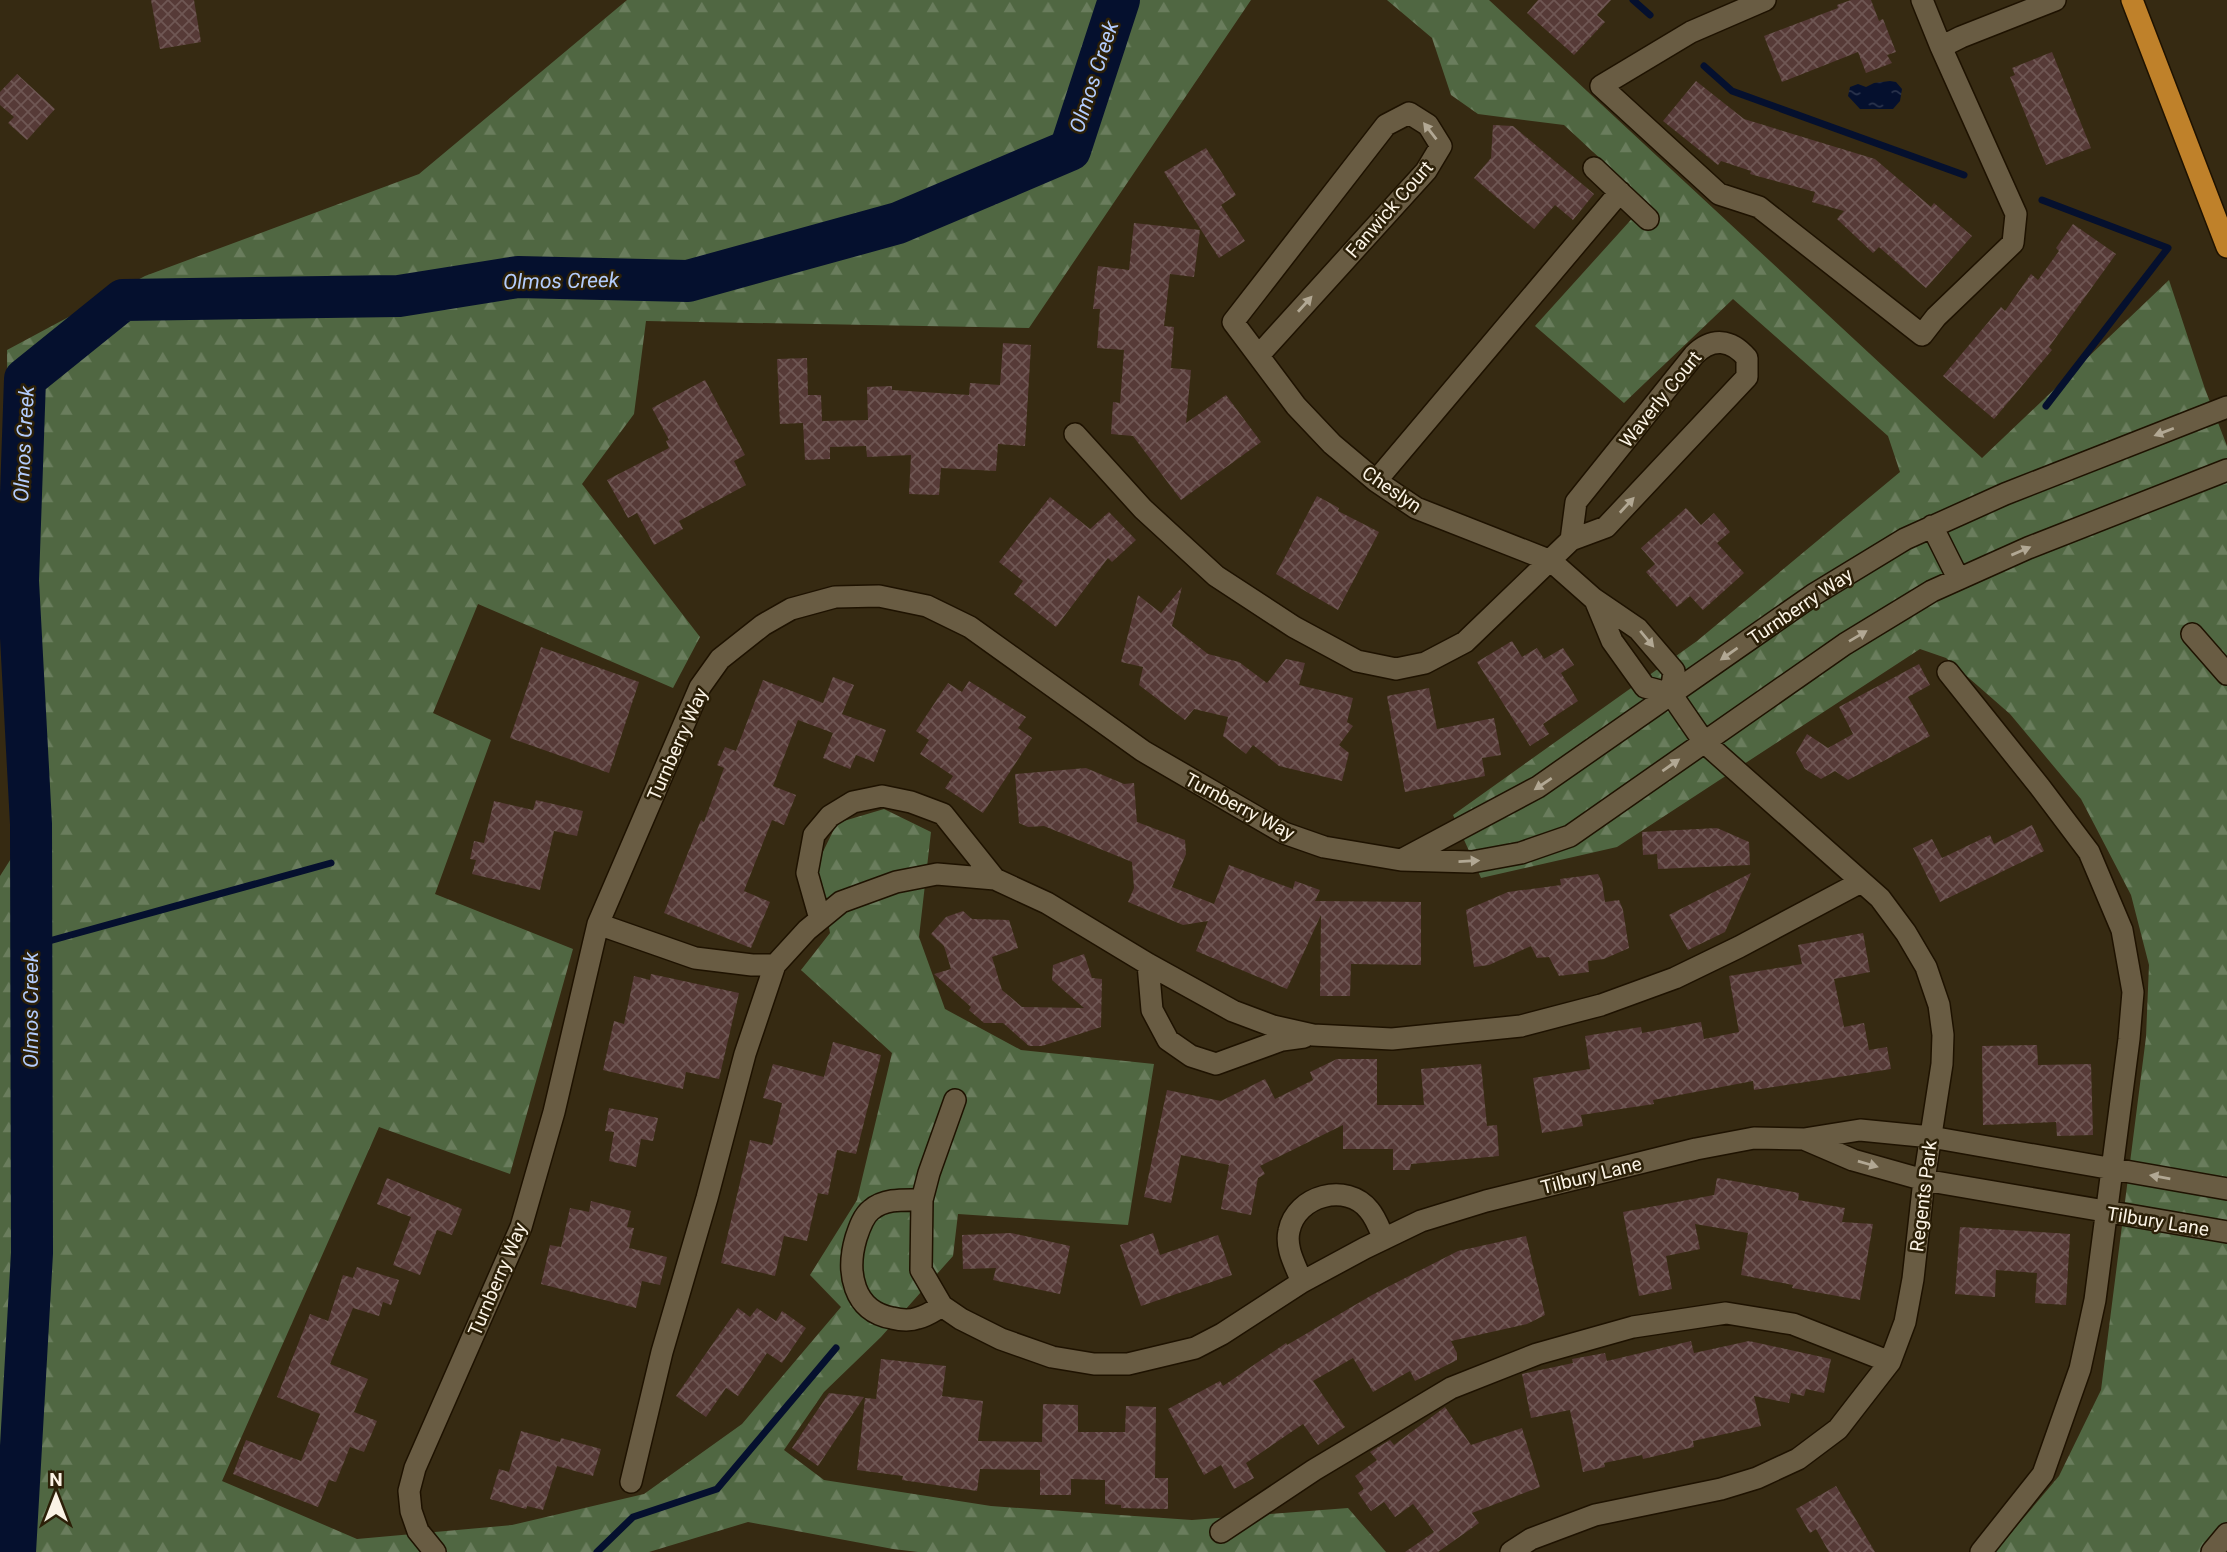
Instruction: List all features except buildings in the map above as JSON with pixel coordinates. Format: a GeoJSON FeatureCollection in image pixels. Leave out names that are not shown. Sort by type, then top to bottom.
{"type":"FeatureCollection","features":[{"type":"Feature","properties":{"kind":"main road"},"geometry":{"type":"LineString","coordinates":[[2132,0],[2227,247]]}},
{"type":"Feature","properties":{"kind":"street"},"geometry":{"type":"LineString","coordinates":[[1765,0],[1691,32],[1601,86],[1719,194],[1759,207],[1922,335],[1936,317],[2014,243],[2016,214],[1922,0]]}},
{"type":"Feature","properties":{"kind":"street"},"geometry":{"type":"LineString","coordinates":[[1941,47],[2054,0]]}},
{"type":"Feature","properties":{"kind":"street","name":"Fanwick Court"},"geometry":{"type":"LineString","coordinates":[[1233,322],[1385,125],[1409,113],[1428,125],[1441,146],[1426,171],[1259,355]]}},
{"type":"Feature","properties":{"kind":"street"},"geometry":{"type":"LineString","coordinates":[[1594,168],[1648,219]]}},
{"type":"Feature","properties":{"kind":"street"},"geometry":{"type":"LineString","coordinates":[[1376,481],[1620,192]]}},
{"type":"Feature","properties":{"kind":"street","name":"Cheslyn"},"geometry":{"type":"LineString","coordinates":[[1233,322],[1296,406],[1332,444],[1376,481],[1416,508],[1551,561],[1594,599],[1638,629],[1674,671],[1671,694],[1645,687],[1612,641],[1594,599]]}},
{"type":"Feature","properties":{"kind":"street","name":"Waverly Court"},"geometry":{"type":"LineString","coordinates":[[1075,434],[1143,509],[1216,576],[1294,628],[1357,661],[1396,668],[1425,663],[1465,642],[1571,540],[1606,527],[1747,377],[1747,358],[1737,346],[1719,342],[1703,345],[1694,355],[1576,502],[1571,540]]}},
{"type":"Feature","properties":{"kind":"street","name":"Turnberry Way"},"geometry":{"type":"LineString","coordinates":[[1401,860],[1538,787],[1813,595],[1905,539],[2006,494],[2227,407]]}},
{"type":"Feature","properties":{"kind":"street","name":"Turnberry Way"},"geometry":{"type":"LineString","coordinates":[[435,1552],[418,1531],[411,1511],[409,1491],[425,1443],[521,1227],[554,1112],[598,924],[700,687],[720,659],[763,625],[791,609],[835,597],[879,596],[927,606],[970,627],[1143,751],[1284,833],[1324,847],[1401,860],[1472,862],[1521,853],[1570,836],[1845,644],[1932,591],[1958,578],[2227,470]]}},
{"type":"Feature","properties":{"kind":"street"},"geometry":{"type":"LineString","coordinates":[[1932,526],[1958,578]]}},
{"type":"Feature","properties":{"kind":"street"},"geometry":{"type":"LineString","coordinates":[[2193,634],[2227,674]]}},
{"type":"Feature","properties":{"kind":"street"},"geometry":{"type":"LineString","coordinates":[[1948,672],[2089,852],[2122,930],[2133,992],[2095,1300],[2080,1369],[2043,1474],[1981,1552]]}},
{"type":"Feature","properties":{"kind":"street","name":"Regents Park"},"geometry":{"type":"LineString","coordinates":[[1511,1552],[1531,1539],[1595,1515],[1721,1489],[1757,1478],[1798,1459],[1838,1429],[1890,1362],[1905,1322],[1909,1301],[1942,1064],[1943,1035],[1939,1005],[1926,967],[1906,933],[1880,898],[1704,742],[1671,694]]}},
{"type":"Feature","properties":{"kind":"street"},"geometry":{"type":"LineString","coordinates":[[820,919],[807,873],[814,835],[830,816],[853,802],[882,796],[911,802],[943,814],[995,879]]}},
{"type":"Feature","properties":{"kind":"street"},"geometry":{"type":"LineString","coordinates":[[631,1482],[662,1352],[745,1054],[775,965],[807,930],[841,902],[896,882],[937,874],[995,879],[1047,903],[1233,1011],[1273,1026],[1313,1035],[1392,1039],[1521,1026],[1601,1005],[1675,978],[1861,882]]}},
{"type":"Feature","properties":{"kind":"street"},"geometry":{"type":"LineString","coordinates":[[598,924],[695,958],[775,965]]}},
{"type":"Feature","properties":{"kind":"street"},"geometry":{"type":"LineString","coordinates":[[1148,964],[1152,1010],[1168,1040],[1191,1056],[1216,1064],[1282,1040],[1313,1035]]}},
{"type":"Feature","properties":{"kind":"street"},"geometry":{"type":"LineString","coordinates":[[922,1200],[891,1200],[870,1210],[860,1225],[852,1251],[852,1276],[860,1300],[878,1316],[901,1320],[919,1318],[942,1306],[921,1270],[922,1200],[955,1100]]}},
{"type":"Feature","properties":{"kind":"street","name":"Tilbury Lane"},"geometry":{"type":"LineString","coordinates":[[942,1306],[1001,1339],[1052,1357],[1094,1364],[1128,1364],[1195,1348],[1223,1334],[1302,1282],[1422,1221],[1486,1201],[1696,1149],[1754,1138],[1804,1139],[1860,1129],[1931,1137],[2227,1189]]}},
{"type":"Feature","properties":{"kind":"street","name":"Tilbury Lane"},"geometry":{"type":"LineString","coordinates":[[1804,1139],[1853,1160],[1924,1180],[2227,1232]]}},
{"type":"Feature","properties":{"kind":"street"},"geometry":{"type":"LineString","coordinates":[[1302,1282],[1289,1250],[1289,1232],[1295,1214],[1311,1199],[1334,1195],[1357,1199],[1369,1210],[1384,1239]]}},
{"type":"Feature","properties":{"kind":"street"},"geometry":{"type":"LineString","coordinates":[[1221,1532],[1314,1470],[1451,1388],[1537,1354],[1633,1327],[1726,1313],[1793,1324],[1890,1362]]}},
{"type":"Feature","properties":{"kind":"street"},"geometry":{"type":"LineString","coordinates":[[2211,1552],[2227,1534]]}},
{"type":"Feature","properties":{"kind":"green space"},"geometry":{"type":"Polygon","coordinates":[[[627,0],[1251,0],[1029,328],[646,321],[634,414],[582,484],[700,637],[673,688],[478,604],[433,713],[491,740],[435,894],[573,949],[510,1174],[379,1127],[222,1481],[357,1539],[512,1525],[644,1494],[742,1424],[841,1307],[810,1275],[857,1200],[892,1053],[801,970],[830,933],[817,864],[837,823],[884,809],[931,832],[919,937],[945,1009],[1021,1050],[1154,1064],[1128,1225],[958,1214],[953,1256],[881,1337],[824,1392],[784,1450],[824,1480],[991,1506],[1192,1520],[1348,1508],[1386,1552],[918,1552],[748,1522],[649,1552],[0,1552],[0,876],[12,857],[7,350],[145,276],[419,174],[627,0]]]}},
{"type":"Feature","properties":{"kind":"green space"},"geometry":{"type":"Polygon","coordinates":[[[1387,0],[1489,0],[1982,458],[2169,280],[2227,446],[2227,1552],[1995,1552],[2059,1476],[2101,1390],[2146,1037],[2149,965],[2131,895],[2081,799],[2010,714],[1946,658],[1920,649],[1617,847],[1481,878],[1453,815],[1697,641],[1900,472],[1888,436],[1733,299],[1624,403],[1535,326],[1647,202],[1564,125],[1478,114],[1451,95],[1432,38],[1387,0]]]}},
{"type":"Feature","properties":{"kind":"water"},"geometry":{"type":"Polygon","coordinates":[[[1896,82],[1902,89],[1900,101],[1893,109],[1860,109],[1848,96],[1850,87],[1858,84],[1866,87],[1896,82]]]}},
{"type":"Feature","properties":{"kind":"waterway","name":"Olmos Creek"},"geometry":{"type":"LineString","coordinates":[[15,1552],[32,1253],[31,824],[18,581],[25,379],[123,300],[399,296],[518,277],[688,281],[898,223],[1070,150],[1119,0]]}},
{"type":"Feature","properties":{"kind":"waterway"},"geometry":{"type":"LineString","coordinates":[[1633,0],[1650,15]]}},
{"type":"Feature","properties":{"kind":"waterway"},"geometry":{"type":"LineString","coordinates":[[1704,66],[1732,91],[1964,175]]}},
{"type":"Feature","properties":{"kind":"waterway"},"geometry":{"type":"LineString","coordinates":[[2042,200],[2168,248],[2046,406]]}},
{"type":"Feature","properties":{"kind":"waterway"},"geometry":{"type":"LineString","coordinates":[[31,946],[331,863]]}},
{"type":"Feature","properties":{"kind":"waterway"},"geometry":{"type":"LineString","coordinates":[[597,1552],[633,1517],[717,1489],[836,1348]]}}]}
